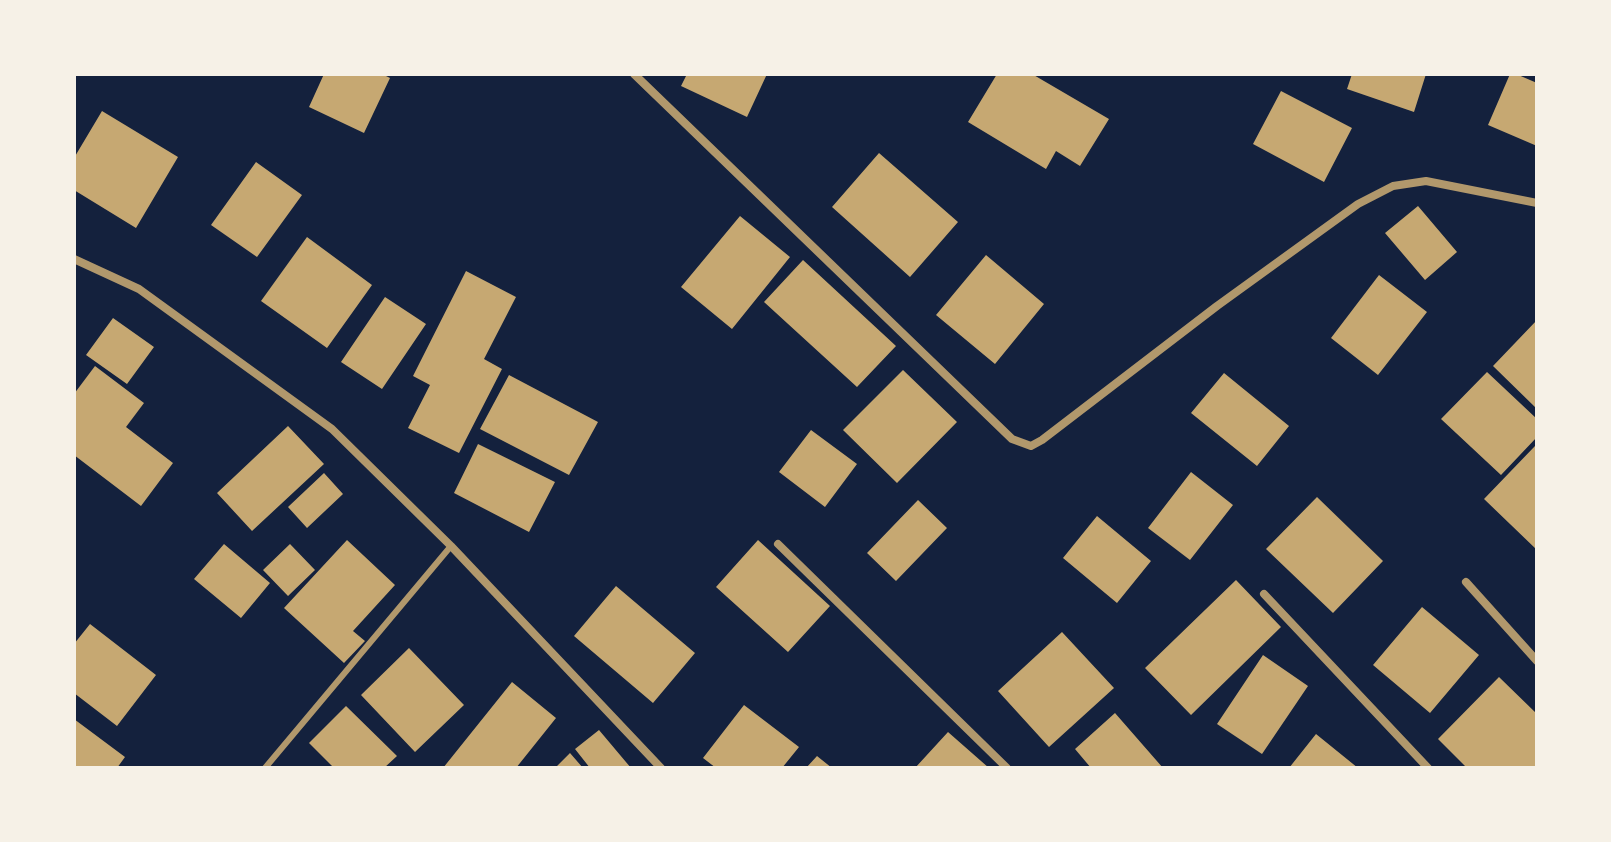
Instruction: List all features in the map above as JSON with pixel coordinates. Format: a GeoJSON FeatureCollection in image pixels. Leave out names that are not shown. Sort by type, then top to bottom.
{"type":"FeatureCollection","features":[{"type":"Feature","properties":{"kind":"street"},"geometry":{"type":"LineString","coordinates":[[634,74],[1012,439],[1031,446],[1358,204],[1393,186],[1426,181],[1537,203]]}},
{"type":"Feature","properties":{"kind":"street"},"geometry":{"type":"LineString","coordinates":[[74,259],[139,289],[332,429],[451,546],[661,768]]}},
{"type":"Feature","properties":{"kind":"street"},"geometry":{"type":"LineString","coordinates":[[778,544],[1007,768]]}},
{"type":"Feature","properties":{"kind":"street"},"geometry":{"type":"LineString","coordinates":[[1466,582],[1537,661]]}},
{"type":"Feature","properties":{"kind":"street"},"geometry":{"type":"LineString","coordinates":[[1264,594],[1428,768]]}},
{"type":"Feature","properties":{"kind":"lane"},"geometry":{"type":"LineString","coordinates":[[265,768],[451,546]]}},
{"type":"Feature","properties":{"kind":"building"},"geometry":{"type":"Polygon","coordinates":[[[324,74],[382,74],[390,78],[364,133],[309,107],[324,74]]]}},
{"type":"Feature","properties":{"kind":"building"},"geometry":{"type":"Polygon","coordinates":[[[687,74],[767,74],[747,117],[681,86],[687,74]]]}},
{"type":"Feature","properties":{"kind":"building"},"geometry":{"type":"Polygon","coordinates":[[[997,74],[1032,74],[1109,119],[1080,166],[1056,151],[1046,169],[968,122],[997,74]]]}},
{"type":"Feature","properties":{"kind":"building"},"geometry":{"type":"Polygon","coordinates":[[[1352,74],[1426,74],[1414,112],[1347,89],[1352,74]]]}},
{"type":"Feature","properties":{"kind":"building"},"geometry":{"type":"Polygon","coordinates":[[[1510,74],[1537,83],[1537,146],[1488,125],[1510,74]]]}},
{"type":"Feature","properties":{"kind":"building"},"geometry":{"type":"Polygon","coordinates":[[[1281,91],[1352,128],[1324,182],[1253,144],[1281,91]]]}},
{"type":"Feature","properties":{"kind":"building"},"geometry":{"type":"Polygon","coordinates":[[[102,111],[178,157],[136,228],[74,190],[74,158],[102,111]]]}},
{"type":"Feature","properties":{"kind":"building"},"geometry":{"type":"Polygon","coordinates":[[[879,153],[958,222],[910,277],[832,207],[879,153]]]}},
{"type":"Feature","properties":{"kind":"building"},"geometry":{"type":"Polygon","coordinates":[[[256,162],[302,195],[257,257],[211,225],[256,162]]]}},
{"type":"Feature","properties":{"kind":"building"},"geometry":{"type":"Polygon","coordinates":[[[1418,206],[1457,252],[1425,280],[1385,233],[1418,206]]]}},
{"type":"Feature","properties":{"kind":"building"},"geometry":{"type":"Polygon","coordinates":[[[740,216],[790,257],[732,329],[681,287],[740,216]]]}},
{"type":"Feature","properties":{"kind":"building"},"geometry":{"type":"Polygon","coordinates":[[[307,237],[372,285],[327,348],[261,301],[307,237]]]}},
{"type":"Feature","properties":{"kind":"building"},"geometry":{"type":"Polygon","coordinates":[[[986,255],[1044,304],[995,364],[936,315],[986,255]]]}},
{"type":"Feature","properties":{"kind":"building"},"geometry":{"type":"Polygon","coordinates":[[[803,260],[896,346],[857,387],[764,302],[803,260]]]}},
{"type":"Feature","properties":{"kind":"building"},"geometry":{"type":"Polygon","coordinates":[[[466,271],[516,297],[484,359],[502,369],[459,453],[408,428],[430,385],[413,376],[466,271]]]}},
{"type":"Feature","properties":{"kind":"building"},"geometry":{"type":"Polygon","coordinates":[[[1379,275],[1427,312],[1378,375],[1331,338],[1379,275]]]}},
{"type":"Feature","properties":{"kind":"building"},"geometry":{"type":"Polygon","coordinates":[[[385,297],[426,324],[382,389],[341,362],[385,297]]]}},
{"type":"Feature","properties":{"kind":"building"},"geometry":{"type":"Polygon","coordinates":[[[113,318],[154,347],[127,384],[86,355],[113,318]]]}},
{"type":"Feature","properties":{"kind":"building"},"geometry":{"type":"Polygon","coordinates":[[[1537,320],[1537,409],[1493,366],[1537,320]]]}},
{"type":"Feature","properties":{"kind":"building"},"geometry":{"type":"Polygon","coordinates":[[[95,366],[144,403],[126,427],[173,463],[141,506],[74,455],[74,394],[95,366]]]}},
{"type":"Feature","properties":{"kind":"building"},"geometry":{"type":"Polygon","coordinates":[[[903,370],[957,422],[897,483],[843,430],[903,370]]]}},
{"type":"Feature","properties":{"kind":"building"},"geometry":{"type":"Polygon","coordinates":[[[1487,372],[1537,419],[1537,437],[1501,475],[1441,419],[1487,372]]]}},
{"type":"Feature","properties":{"kind":"building"},"geometry":{"type":"Polygon","coordinates":[[[1224,373],[1289,426],[1257,466],[1191,413],[1224,373]]]}},
{"type":"Feature","properties":{"kind":"building"},"geometry":{"type":"Polygon","coordinates":[[[509,375],[598,422],[569,475],[480,429],[509,375]]]}},
{"type":"Feature","properties":{"kind":"building"},"geometry":{"type":"Polygon","coordinates":[[[288,426],[324,464],[252,531],[217,493],[288,426]]]}},
{"type":"Feature","properties":{"kind":"building"},"geometry":{"type":"Polygon","coordinates":[[[811,430],[857,464],[825,507],[779,472],[811,430]]]}},
{"type":"Feature","properties":{"kind":"building"},"geometry":{"type":"Polygon","coordinates":[[[478,444],[555,482],[529,532],[454,493],[478,444]]]}},
{"type":"Feature","properties":{"kind":"building"},"geometry":{"type":"Polygon","coordinates":[[[1535,446],[1537,448],[1537,550],[1484,499],[1535,446]]]}},
{"type":"Feature","properties":{"kind":"building"},"geometry":{"type":"Polygon","coordinates":[[[1191,472],[1233,505],[1190,560],[1148,528],[1191,472]]]}},
{"type":"Feature","properties":{"kind":"building"},"geometry":{"type":"Polygon","coordinates":[[[324,473],[343,494],[307,528],[288,507],[324,473]]]}},
{"type":"Feature","properties":{"kind":"building"},"geometry":{"type":"Polygon","coordinates":[[[1317,497],[1383,561],[1333,613],[1266,549],[1317,497]]]}},
{"type":"Feature","properties":{"kind":"building"},"geometry":{"type":"Polygon","coordinates":[[[918,500],[947,528],[896,581],[867,553],[918,500]]]}},
{"type":"Feature","properties":{"kind":"building"},"geometry":{"type":"Polygon","coordinates":[[[1097,516],[1151,561],[1117,603],[1063,558],[1097,516]]]}},
{"type":"Feature","properties":{"kind":"building"},"geometry":{"type":"Polygon","coordinates":[[[347,540],[395,585],[353,631],[365,641],[344,663],[284,608],[347,540]]]}},
{"type":"Feature","properties":{"kind":"building"},"geometry":{"type":"Polygon","coordinates":[[[758,540],[830,606],[788,652],[716,587],[758,540]]]}},
{"type":"Feature","properties":{"kind":"building"},"geometry":{"type":"Polygon","coordinates":[[[224,544],[270,583],[241,618],[194,579],[224,544]]]}},
{"type":"Feature","properties":{"kind":"building"},"geometry":{"type":"Polygon","coordinates":[[[290,544],[315,570],[288,596],[263,570],[290,544]]]}},
{"type":"Feature","properties":{"kind":"building"},"geometry":{"type":"Polygon","coordinates":[[[1236,580],[1281,627],[1191,715],[1145,668],[1236,580]]]}},
{"type":"Feature","properties":{"kind":"building"},"geometry":{"type":"Polygon","coordinates":[[[616,586],[695,653],[653,703],[574,636],[616,586]]]}},
{"type":"Feature","properties":{"kind":"building"},"geometry":{"type":"Polygon","coordinates":[[[1422,607],[1479,655],[1430,713],[1373,665],[1422,607]]]}},
{"type":"Feature","properties":{"kind":"building"},"geometry":{"type":"Polygon","coordinates":[[[90,624],[156,675],[117,726],[74,693],[74,644],[90,624]]]}},
{"type":"Feature","properties":{"kind":"building"},"geometry":{"type":"Polygon","coordinates":[[[1062,632],[1114,688],[1049,747],[998,691],[1062,632]]]}},
{"type":"Feature","properties":{"kind":"building"},"geometry":{"type":"Polygon","coordinates":[[[409,648],[464,705],[415,752],[361,695],[409,648]]]}},
{"type":"Feature","properties":{"kind":"building"},"geometry":{"type":"Polygon","coordinates":[[[1263,655],[1308,686],[1262,754],[1217,724],[1263,655]]]}},
{"type":"Feature","properties":{"kind":"building"},"geometry":{"type":"Polygon","coordinates":[[[1499,677],[1537,714],[1537,768],[1467,768],[1438,739],[1499,677]]]}},
{"type":"Feature","properties":{"kind":"building"},"geometry":{"type":"Polygon","coordinates":[[[512,682],[556,718],[516,768],[443,768],[512,682]]]}},
{"type":"Feature","properties":{"kind":"building"},"geometry":{"type":"Polygon","coordinates":[[[744,705],[799,747],[782,768],[716,768],[703,758],[744,705]]]}},
{"type":"Feature","properties":{"kind":"building"},"geometry":{"type":"Polygon","coordinates":[[[346,706],[397,756],[384,768],[334,768],[309,743],[346,706]]]}},
{"type":"Feature","properties":{"kind":"building"},"geometry":{"type":"Polygon","coordinates":[[[1115,713],[1163,768],[1091,768],[1075,749],[1115,713]]]}},
{"type":"Feature","properties":{"kind":"building"},"geometry":{"type":"Polygon","coordinates":[[[74,719],[125,757],[117,768],[74,768],[74,719]]]}},
{"type":"Feature","properties":{"kind":"building"},"geometry":{"type":"Polygon","coordinates":[[[599,730],[631,768],[590,768],[575,749],[599,730]]]}},
{"type":"Feature","properties":{"kind":"building"},"geometry":{"type":"Polygon","coordinates":[[[948,732],[989,768],[915,768],[948,732]]]}},
{"type":"Feature","properties":{"kind":"building"},"geometry":{"type":"Polygon","coordinates":[[[1316,734],[1358,768],[1289,768],[1316,734]]]}},
{"type":"Feature","properties":{"kind":"building"},"geometry":{"type":"Polygon","coordinates":[[[570,753],[583,768],[555,768],[570,753]]]}},
{"type":"Feature","properties":{"kind":"building"},"geometry":{"type":"Polygon","coordinates":[[[817,756],[832,768],[806,768],[817,756]]]}}]}
